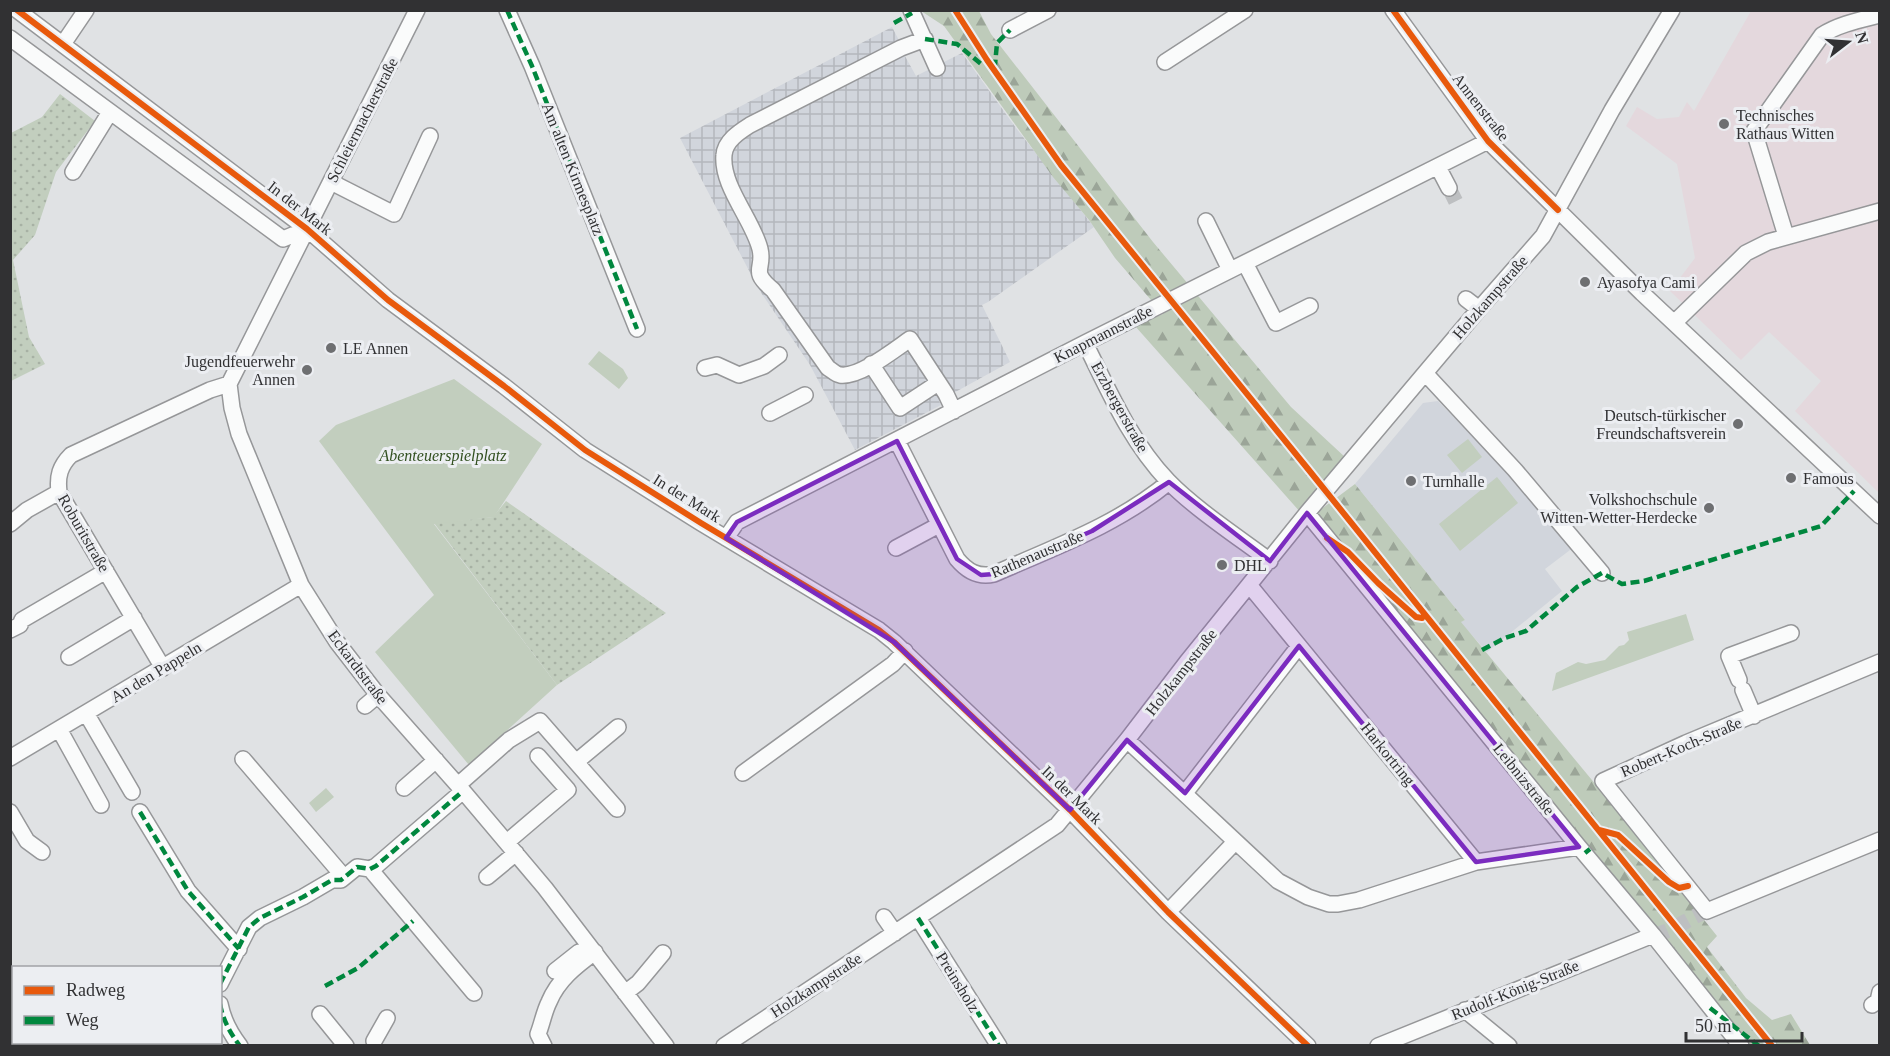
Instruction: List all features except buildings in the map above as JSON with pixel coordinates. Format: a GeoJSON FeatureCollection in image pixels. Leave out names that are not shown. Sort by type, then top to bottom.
{"type":"FeatureCollection","features":[{"type":"Feature","properties":{"kind":"street","name":"In der Mark"},"geometry":{"type":"LineString","coordinates":[[17,10],[307,229],[388,300],[504,386],[585,450],[879,630],[905,651],[1070,810],[1168,912],[1308,1046]]}},
{"type":"Feature","properties":{"kind":"street"},"geometry":{"type":"LineString","coordinates":[[63,44],[86,10]]}},
{"type":"Feature","properties":{"kind":"street","name":"Schleiermacherstraße"},"geometry":{"type":"LineString","coordinates":[[307,229],[417,10]]}},
{"type":"Feature","properties":{"kind":"street","name":"Am alten Kirmesplatz"},"geometry":{"type":"LineString","coordinates":[[507,10],[532,66],[637,329]]}},
{"type":"Feature","properties":{"kind":"street"},"geometry":{"type":"LineString","coordinates":[[911,10],[937,68]]}},
{"type":"Feature","properties":{"kind":"street"},"geometry":{"type":"LineString","coordinates":[[1010,30],[1048,10]]}},
{"type":"Feature","properties":{"kind":"street"},"geometry":{"type":"LineString","coordinates":[[1165,62],[1245,10]]}},
{"type":"Feature","properties":{"kind":"street","name":"Annenstraße"},"geometry":{"type":"LineString","coordinates":[[1393,10],[1488,141],[1642,293],[1880,516]]}},
{"type":"Feature","properties":{"kind":"street","name":"Holzkampstraße"},"geometry":{"type":"LineString","coordinates":[[724,1046],[1057,825],[1307,513],[1543,236],[1612,110],[1672,10]]}},
{"type":"Feature","properties":{"kind":"street"},"geometry":{"type":"LineString","coordinates":[[1786,236],[1754,131],[1822,35],[1831,29],[1880,15]]}},
{"type":"Feature","properties":{"kind":"street","name":"In der Mark"},"geometry":{"type":"LineString","coordinates":[[10,38],[283,239],[307,229]]}},
{"type":"Feature","properties":{"kind":"street"},"geometry":{"type":"LineString","coordinates":[[924,39],[901,48],[750,125],[736,134],[726,146],[724,156],[729,182],[761,251],[759,273],[828,368],[837,375],[848,375],[861,370],[910,339],[954,411]]}},
{"type":"Feature","properties":{"kind":"street"},"geometry":{"type":"LineString","coordinates":[[73,172],[110,112]]}},
{"type":"Feature","properties":{"kind":"street"},"geometry":{"type":"LineString","coordinates":[[331,182],[394,214],[430,136]]}},
{"type":"Feature","properties":{"kind":"street","name":"Knapmannstraße"},"geometry":{"type":"LineString","coordinates":[[726,538],[737,522],[841,462],[897,441],[1085,343],[1488,141]]}},
{"type":"Feature","properties":{"kind":"street"},"geometry":{"type":"LineString","coordinates":[[1438,167],[1449,189]]}},
{"type":"Feature","properties":{"kind":"street"},"geometry":{"type":"LineString","coordinates":[[1675,322],[1746,253],[1786,236],[1880,211]]}},
{"type":"Feature","properties":{"kind":"street"},"geometry":{"type":"LineString","coordinates":[[1206,222],[1230,270]]}},
{"type":"Feature","properties":{"kind":"street"},"geometry":{"type":"LineString","coordinates":[[230,384],[307,229]]}},
{"type":"Feature","properties":{"kind":"street"},"geometry":{"type":"LineString","coordinates":[[1245,263],[1276,323],[1310,306]]}},
{"type":"Feature","properties":{"kind":"street"},"geometry":{"type":"LineString","coordinates":[[1466,299],[1479,309]]}},
{"type":"Feature","properties":{"kind":"street","name":"Erzbergerstraße"},"geometry":{"type":"LineString","coordinates":[[1085,343],[1119,412],[1143,451],[1169,482],[1270,561]]}},
{"type":"Feature","properties":{"kind":"street"},"geometry":{"type":"LineString","coordinates":[[705,369],[717,365],[739,375],[764,366],[779,355]]}},
{"type":"Feature","properties":{"kind":"street"},"geometry":{"type":"LineString","coordinates":[[871,364],[900,408],[938,383]]}},
{"type":"Feature","properties":{"kind":"street"},"geometry":{"type":"LineString","coordinates":[[1425,373],[1515,470],[1602,573]]}},
{"type":"Feature","properties":{"kind":"street","name":"Roburitstraße"},"geometry":{"type":"LineString","coordinates":[[162,673],[134,618],[59,492],[58,483],[62,464],[71,455],[210,390],[230,384]]}},
{"type":"Feature","properties":{"kind":"street","name":"Eckardtstraße"},"geometry":{"type":"LineString","coordinates":[[230,384],[232,408],[240,437],[301,585],[337,642],[378,695],[460,788],[490,832],[519,851],[666,1046]]}},
{"type":"Feature","properties":{"kind":"street"},"geometry":{"type":"LineString","coordinates":[[770,413],[805,395]]}},
{"type":"Feature","properties":{"kind":"street","name":"Rathenaustraße"},"geometry":{"type":"LineString","coordinates":[[897,441],[957,559],[964,568],[972,573],[989,576],[1122,516],[1169,482]]}},
{"type":"Feature","properties":{"kind":"street"},"geometry":{"type":"LineString","coordinates":[[10,524],[27,510],[59,492]]}},
{"type":"Feature","properties":{"kind":"street","name":"Leibnizstraße"},"geometry":{"type":"LineString","coordinates":[[1307,513],[1653,935],[1741,1046]]}},
{"type":"Feature","properties":{"kind":"street"},"geometry":{"type":"LineString","coordinates":[[896,548],[939,525]]}},
{"type":"Feature","properties":{"kind":"street"},"geometry":{"type":"LineString","coordinates":[[10,630],[20,625],[22,620],[106,571]]}},
{"type":"Feature","properties":{"kind":"street","name":"An den Pappeln"},"geometry":{"type":"LineString","coordinates":[[13,751],[59,729],[162,673],[301,585]]}},
{"type":"Feature","properties":{"kind":"street","name":"Harkortring"},"geometry":{"type":"LineString","coordinates":[[1250,586],[1476,862]]}},
{"type":"Feature","properties":{"kind":"street"},"geometry":{"type":"LineString","coordinates":[[69,657],[134,618]]}},
{"type":"Feature","properties":{"kind":"street"},"geometry":{"type":"LineString","coordinates":[[1754,716],[1730,656],[1791,633]]}},
{"type":"Feature","properties":{"kind":"street"},"geometry":{"type":"LineString","coordinates":[[1185,794],[1299,646]]}},
{"type":"Feature","properties":{"kind":"street"},"geometry":{"type":"LineString","coordinates":[[743,773],[893,664],[905,651]]}},
{"type":"Feature","properties":{"kind":"street","name":"Robert-Koch-Straße"},"geometry":{"type":"LineString","coordinates":[[1880,662],[1686,743],[1603,781],[1707,910],[1880,840]]}},
{"type":"Feature","properties":{"kind":"street"},"geometry":{"type":"LineString","coordinates":[[366,706],[378,695]]}},
{"type":"Feature","properties":{"kind":"street"},"geometry":{"type":"LineString","coordinates":[[86,713],[132,792]]}},
{"type":"Feature","properties":{"kind":"street"},"geometry":{"type":"LineString","coordinates":[[222,979],[249,927],[260,918],[332,880],[341,880],[357,867],[370,869],[376,866],[509,740],[540,721],[617,809]]}},
{"type":"Feature","properties":{"kind":"street"},"geometry":{"type":"LineString","coordinates":[[576,762],[618,727]]}},
{"type":"Feature","properties":{"kind":"street"},"geometry":{"type":"LineString","coordinates":[[59,729],[101,805]]}},
{"type":"Feature","properties":{"kind":"street"},"geometry":{"type":"LineString","coordinates":[[1127,740],[1278,880],[1297,892],[1329,903],[1338,904],[1359,900],[1476,862],[1579,847]]}},
{"type":"Feature","properties":{"kind":"street"},"geometry":{"type":"LineString","coordinates":[[487,877],[519,851],[568,790],[538,756]]}},
{"type":"Feature","properties":{"kind":"street"},"geometry":{"type":"LineString","coordinates":[[243,759],[344,877]]}},
{"type":"Feature","properties":{"kind":"street"},"geometry":{"type":"LineString","coordinates":[[404,788],[436,760]]}},
{"type":"Feature","properties":{"kind":"street"},"geometry":{"type":"LineString","coordinates":[[10,812],[27,841],[42,852]]}},
{"type":"Feature","properties":{"kind":"street"},"geometry":{"type":"LineString","coordinates":[[140,812],[188,891],[239,949]]}},
{"type":"Feature","properties":{"kind":"street"},"geometry":{"type":"LineString","coordinates":[[1168,912],[1235,842]]}},
{"type":"Feature","properties":{"kind":"street"},"geometry":{"type":"LineString","coordinates":[[370,869],[474,993]]}},
{"type":"Feature","properties":{"kind":"street"},"geometry":{"type":"LineString","coordinates":[[884,917],[895,933]]}},
{"type":"Feature","properties":{"kind":"street","name":"Preinsholz"},"geometry":{"type":"LineString","coordinates":[[918,918],[999,1046]]}},
{"type":"Feature","properties":{"kind":"street","name":"Rudolf-König-Straße"},"geometry":{"type":"LineString","coordinates":[[1378,1046],[1653,935]]}},
{"type":"Feature","properties":{"kind":"street"},"geometry":{"type":"LineString","coordinates":[[555,971],[592,948]]}},
{"type":"Feature","properties":{"kind":"street"},"geometry":{"type":"LineString","coordinates":[[544,1046],[538,1034],[548,1004],[563,979],[592,948]]}},
{"type":"Feature","properties":{"kind":"street"},"geometry":{"type":"LineString","coordinates":[[626,993],[638,983],[663,953]]}},
{"type":"Feature","properties":{"kind":"street"},"geometry":{"type":"LineString","coordinates":[[222,1010],[228,1028],[240,1046]]}},
{"type":"Feature","properties":{"kind":"street"},"geometry":{"type":"LineString","coordinates":[[1465,1010],[1509,1046]]}},
{"type":"Feature","properties":{"kind":"street"},"geometry":{"type":"LineString","coordinates":[[320,1014],[346,1046]]}},
{"type":"Feature","properties":{"kind":"street"},"geometry":{"type":"LineString","coordinates":[[373,1044],[387,1018]]}},
{"type":"Feature","properties":{"kind":"highlighted area"},"geometry":{"type":"Polygon","coordinates":[[[897,441],[957,559],[981,575],[994,574],[1092,531],[1169,482],[1270,561],[1307,513],[1579,847],[1476,862],[1299,646],[1185,793],[1127,740],[1070,810],[894,642],[726,538],[737,522],[897,441]]]}},
{"type":"Feature","properties":{"kind":"shaded area"},"geometry":{"type":"Polygon","coordinates":[[[1751,11],[1879,11],[1879,493],[1795,411],[1821,381],[1769,332],[1741,360],[1670,291],[1695,258],[1677,164],[1626,126],[1637,107],[1657,119],[1679,117],[1687,102],[1694,111],[1751,11]]]}},
{"type":"Feature","properties":{"kind":"shaded area"},"geometry":{"type":"Polygon","coordinates":[[[892,27],[916,76],[962,53],[1016,128],[1094,227],[982,305],[1010,362],[939,401],[941,405],[855,450],[810,365],[758,288],[680,138],[892,27]]]}},
{"type":"Feature","properties":{"kind":"shaded area"},"geometry":{"type":"Polygon","coordinates":[[[1438,401],[1549,515],[1574,547],[1545,569],[1562,591],[1487,652],[1460,622],[1465,620],[1355,484],[1423,403],[1438,401]]]}},
{"type":"Feature","properties":{"kind":"green space"},"geometry":{"type":"Polygon","coordinates":[[[921,11],[979,11],[991,34],[1153,242],[1291,407],[1346,458],[1301,513],[1135,326],[1163,314],[1115,258],[1089,220],[1053,177],[944,26],[921,11]]]}},
{"type":"Feature","properties":{"kind":"green space"},"geometry":{"type":"Polygon","coordinates":[[[60,94],[95,121],[56,172],[35,235],[13,260],[29,337],[45,364],[11,381],[11,133],[42,117],[60,94]]]}},
{"type":"Feature","properties":{"kind":"green space"},"geometry":{"type":"Polygon","coordinates":[[[599,351],[623,369],[628,378],[619,389],[588,364],[599,351]]]}},
{"type":"Feature","properties":{"kind":"green space","name":"Abenteuerspielplatz"},"geometry":{"type":"Polygon","coordinates":[[[454,379],[542,444],[494,517],[434,524],[557,685],[469,765],[375,652],[434,595],[319,441],[336,425],[454,379]]]}},
{"type":"Feature","properties":{"kind":"green space"},"geometry":{"type":"Polygon","coordinates":[[[1468,439],[1482,457],[1462,473],[1447,455],[1468,439]]]}},
{"type":"Feature","properties":{"kind":"green space"},"geometry":{"type":"Polygon","coordinates":[[[1497,477],[1518,503],[1460,551],[1439,524],[1497,477]]]}},
{"type":"Feature","properties":{"kind":"green space"},"geometry":{"type":"Polygon","coordinates":[[[1355,484],[1465,620],[1461,622],[1606,797],[1717,936],[1707,947],[1746,998],[1772,1020],[1791,1014],[1810,1045],[1750,1045],[1316,513],[1355,484]]]}},
{"type":"Feature","properties":{"kind":"green space"},"geometry":{"type":"Polygon","coordinates":[[[506,501],[666,613],[557,685],[434,523],[493,517],[506,501]]]}},
{"type":"Feature","properties":{"kind":"green space"},"geometry":{"type":"Polygon","coordinates":[[[1686,614],[1694,640],[1552,691],[1556,673],[1578,662],[1586,664],[1605,660],[1629,640],[1627,632],[1686,614]]]}},
{"type":"Feature","properties":{"kind":"green space"},"geometry":{"type":"Polygon","coordinates":[[[326,788],[334,797],[316,812],[309,803],[326,788]]]}},
{"type":"Feature","properties":{"kind":"tunnel"},"geometry":{"type":"LineString","coordinates":[[1449,188],[1459,208]]}},
{"type":"Feature","properties":{"kind":"tunnel"},"geometry":{"type":"LineString","coordinates":[[1653,935],[1667,931],[1707,911]]}},
{"type":"Feature","properties":{"kind":"marked path"},"geometry":{"type":"LineString","coordinates":[[507,10],[532,66],[637,329]]}},
{"type":"Feature","properties":{"kind":"marked path"},"geometry":{"type":"LineString","coordinates":[[894,23],[912,13]]}},
{"type":"Feature","properties":{"kind":"marked path"},"geometry":{"type":"LineString","coordinates":[[992,67],[995,65],[997,43],[1010,30]]}},
{"type":"Feature","properties":{"kind":"marked path"},"geometry":{"type":"LineString","coordinates":[[925,39],[957,44],[981,64],[987,60]]}},
{"type":"Feature","properties":{"kind":"marked path"},"geometry":{"type":"LineString","coordinates":[[1482,650],[1505,638],[1526,631],[1577,587],[1602,573],[1622,584],[1644,581],[1821,526],[1854,491]]}},
{"type":"Feature","properties":{"kind":"marked path"},"geometry":{"type":"LineString","coordinates":[[222,980],[249,927],[260,918],[332,880],[341,880],[357,867],[370,869],[376,866],[463,791]]}},
{"type":"Feature","properties":{"kind":"marked path"},"geometry":{"type":"LineString","coordinates":[[140,812],[188,891],[239,949]]}},
{"type":"Feature","properties":{"kind":"marked path"},"geometry":{"type":"LineString","coordinates":[[1585,853],[1590,849]]}},
{"type":"Feature","properties":{"kind":"marked path"},"geometry":{"type":"LineString","coordinates":[[918,918],[999,1046]]}},
{"type":"Feature","properties":{"kind":"marked path"},"geometry":{"type":"LineString","coordinates":[[325,986],[358,968],[413,921]]}},
{"type":"Feature","properties":{"kind":"marked path"},"geometry":{"type":"LineString","coordinates":[[1710,1008],[1759,1046]]}},
{"type":"Feature","properties":{"kind":"marked path"},"geometry":{"type":"LineString","coordinates":[[222,1011],[227,1026],[240,1046]]}},
{"type":"Feature","properties":{"kind":"cycle path"},"geometry":{"type":"LineString","coordinates":[[17,10],[307,229],[388,300],[504,386],[585,450],[879,630],[894,642],[1070,810],[1168,912],[1308,1046]]}},
{"type":"Feature","properties":{"kind":"cycle path"},"geometry":{"type":"LineString","coordinates":[[955,10],[987,60],[1061,165],[1772,1046]]}},
{"type":"Feature","properties":{"kind":"cycle path"},"geometry":{"type":"LineString","coordinates":[[1393,10],[1488,141],[1558,210]]}},
{"type":"Feature","properties":{"kind":"cycle path"},"geometry":{"type":"LineString","coordinates":[[1327,538],[1348,552],[1416,617],[1422,618]]}},
{"type":"Feature","properties":{"kind":"cycle path"},"geometry":{"type":"LineString","coordinates":[[1599,830],[1618,835],[1669,882],[1679,888],[1688,886]]}},
{"type":"Feature","properties":{"kind":"place","name":"Technisches Rathaus Witten"},"geometry":{"type":"Point","coordinates":[1724,124]}},
{"type":"Feature","properties":{"kind":"place","name":"Ayasofya Cami"},"geometry":{"type":"Point","coordinates":[1585,282]}},
{"type":"Feature","properties":{"kind":"place","name":"LE Annen"},"geometry":{"type":"Point","coordinates":[331,348]}},
{"type":"Feature","properties":{"kind":"place","name":"Jugendfeuerwehr Annen"},"geometry":{"type":"Point","coordinates":[307,370]}},
{"type":"Feature","properties":{"kind":"place","name":"Deutsch-türkischer Freundschaftsverein"},"geometry":{"type":"Point","coordinates":[1738,424]}},
{"type":"Feature","properties":{"kind":"place","name":"Famous"},"geometry":{"type":"Point","coordinates":[1791,478]}},
{"type":"Feature","properties":{"kind":"place","name":"Turnhalle"},"geometry":{"type":"Point","coordinates":[1411,481]}},
{"type":"Feature","properties":{"kind":"place","name":"Volkshochschule Witten-Wetter-Herdecke"},"geometry":{"type":"Point","coordinates":[1709,508]}},
{"type":"Feature","properties":{"kind":"place","name":"DHL"},"geometry":{"type":"Point","coordinates":[1222,565]}}]}
